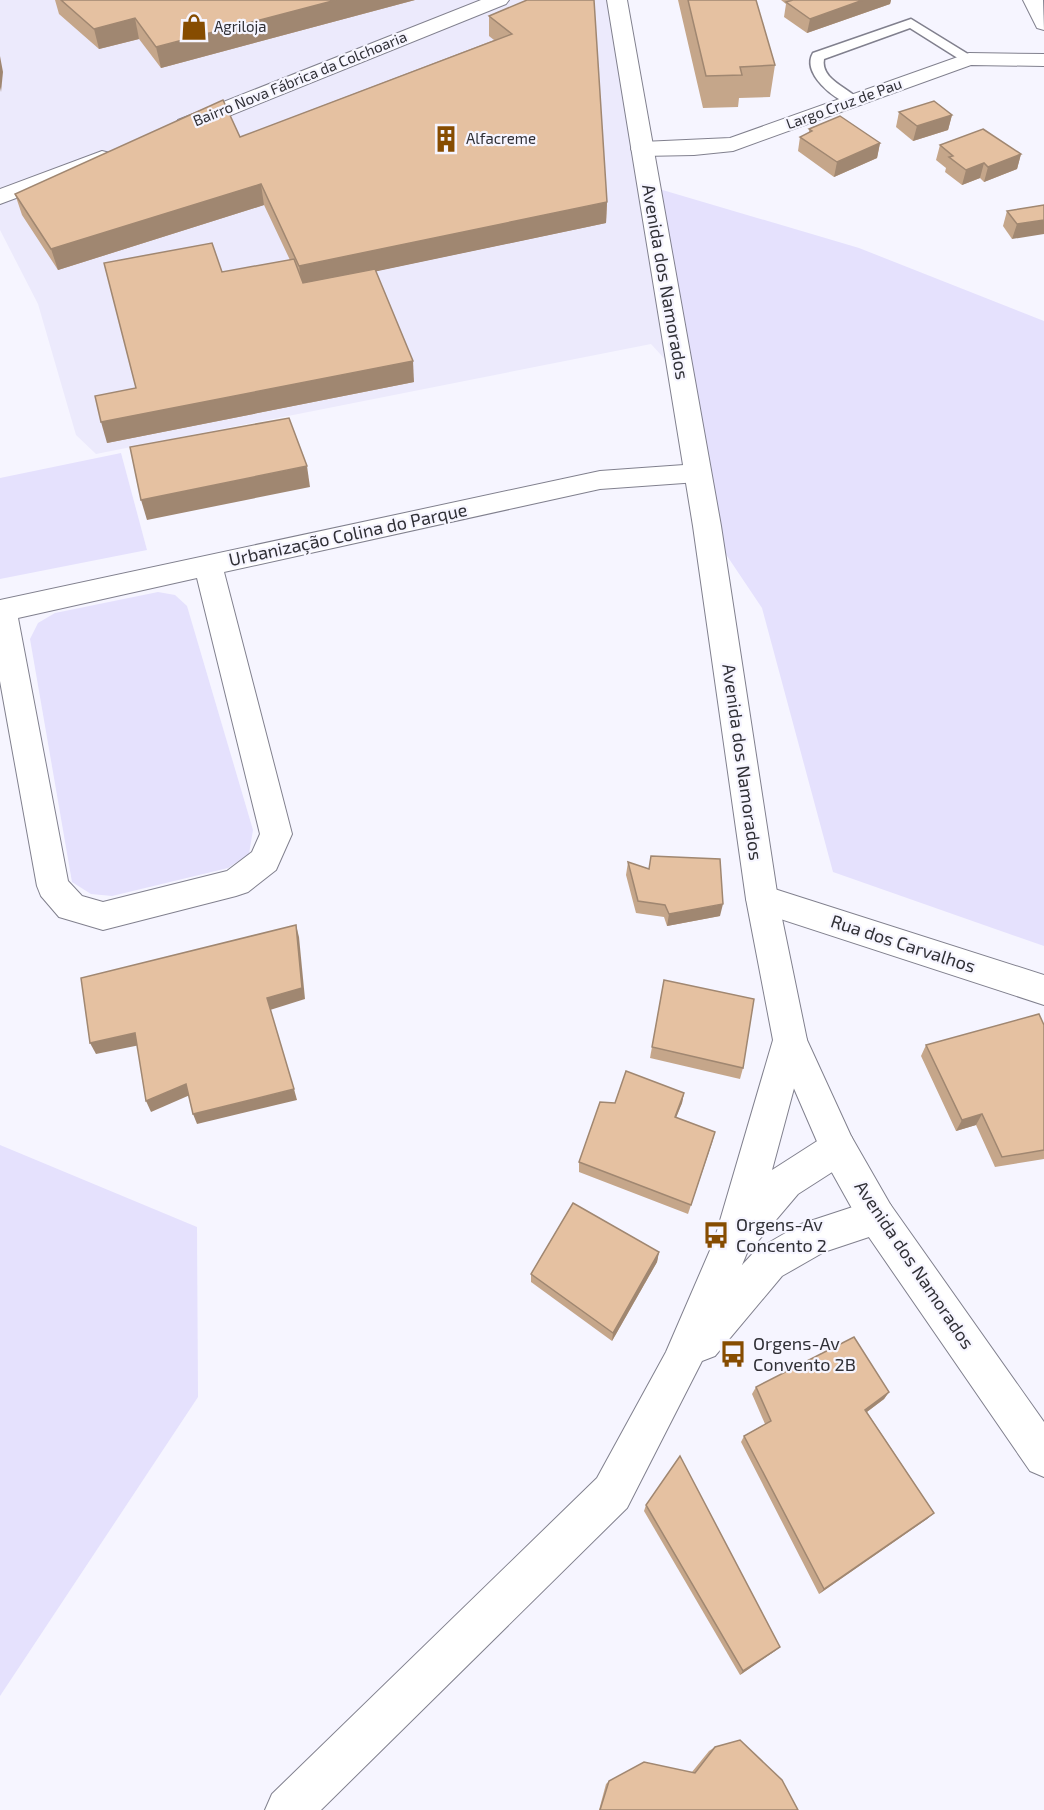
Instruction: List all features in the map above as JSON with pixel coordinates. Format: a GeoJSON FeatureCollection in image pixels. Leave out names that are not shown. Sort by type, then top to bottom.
{"type":"FeatureCollection","features":[{"type":"Feature","properties":{"kind":"street","name":"Bairro Nova Fábrica da Colchoaria"},"geometry":{"type":"LineString","coordinates":[[165,133],[499,0]]}},
{"type":"Feature","properties":{"kind":"street","name":"Avenida dos Namorados"},"geometry":{"type":"LineString","coordinates":[[617,0],[698,472],[762,899],[790,1040],[838,1148],[877,1216],[1044,1457]]}},
{"type":"Feature","properties":{"kind":"street"},"geometry":{"type":"LineString","coordinates":[[1033,0],[1043,22]]}},
{"type":"Feature","properties":{"kind":"street","name":"Largo Cruz de Pau"},"geometry":{"type":"LineString","coordinates":[[642,149],[694,148],[733,144],[969,59],[1044,60]]}},
{"type":"Feature","properties":{"kind":"street"},"geometry":{"type":"LineString","coordinates":[[0,197],[121,150]]}},
{"type":"Feature","properties":{"kind":"street","name":"Urbanização Colina do Parque"},"geometry":{"type":"LineString","coordinates":[[1,611],[600,480],[698,472]]}},
{"type":"Feature","properties":{"kind":"street"},"geometry":{"type":"LineString","coordinates":[[1,611],[53,886],[71,907],[104,916],[236,882],[266,861],[276,834],[208,566]]}},
{"type":"Feature","properties":{"kind":"street","name":"Rua dos Carvalhos"},"geometry":{"type":"LineString","coordinates":[[762,899],[1044,990]]}},
{"type":"Feature","properties":{"kind":"street"},"geometry":{"type":"LineString","coordinates":[[288,1810],[612,1494],[680,1366],[733,1242],[790,1040]]}},
{"type":"Feature","properties":{"kind":"street"},"geometry":{"type":"LineString","coordinates":[[733,1242],[785,1182],[838,1148]]}},
{"type":"Feature","properties":{"kind":"street"},"geometry":{"type":"LineString","coordinates":[[680,1366],[769,1263],[814,1237],[877,1216]]}},
{"type":"Feature","properties":{"kind":"lane"},"geometry":{"type":"LineString","coordinates":[[853,101],[820,74],[816,65],[818,56],[911,23],[969,59]]}},
{"type":"Feature","properties":{"kind":"shaded area"},"geometry":{"type":"Polygon","coordinates":[[[0,0],[617,0],[682,378],[651,344],[96,454],[76,435],[38,304],[0,230],[0,0]]]}},
{"type":"Feature","properties":{"kind":"shaded area"},"geometry":{"type":"Polygon","coordinates":[[[649,186],[859,248],[1044,321],[1044,946],[833,872],[762,608],[707,526],[649,186]]]}},
{"type":"Feature","properties":{"kind":"shaded area"},"geometry":{"type":"Polygon","coordinates":[[[121,453],[147,550],[0,579],[0,478],[121,453]]]}},
{"type":"Feature","properties":{"kind":"shaded area"},"geometry":{"type":"Polygon","coordinates":[[[158,592],[175,595],[187,606],[253,830],[249,854],[228,868],[112,896],[91,894],[72,882],[30,639],[38,623],[55,613],[158,592]]]}},
{"type":"Feature","properties":{"kind":"shaded area"},"geometry":{"type":"Polygon","coordinates":[[[0,1145],[197,1227],[198,1397],[0,1696],[0,1145]]]}},
{"type":"Feature","properties":{"kind":"building"},"geometry":{"type":"Polygon","coordinates":[[[61,0],[336,0],[156,47],[135,18],[94,29],[61,0]]]}},
{"type":"Feature","properties":{"kind":"building","name":"Alfacreme"},"geometry":{"type":"Polygon","coordinates":[[[527,0],[594,0],[607,202],[299,266],[261,184],[51,249],[15,194],[223,100],[240,137],[512,34],[489,16],[527,0]]]}},
{"type":"Feature","properties":{"kind":"building"},"geometry":{"type":"Polygon","coordinates":[[[688,0],[756,0],[775,65],[740,67],[742,75],[706,76],[688,0]]]}},
{"type":"Feature","properties":{"kind":"building"},"geometry":{"type":"Polygon","coordinates":[[[793,0],[863,0],[810,19],[786,2],[793,0]]]}},
{"type":"Feature","properties":{"kind":"building"},"geometry":{"type":"Polygon","coordinates":[[[934,101],[952,115],[917,126],[899,112],[934,101]]]}},
{"type":"Feature","properties":{"kind":"building"},"geometry":{"type":"Polygon","coordinates":[[[840,116],[880,143],[837,162],[800,137],[812,131],[809,129],[840,116]]]}},
{"type":"Feature","properties":{"kind":"building"},"geometry":{"type":"Polygon","coordinates":[[[983,129],[1021,154],[988,167],[984,163],[966,170],[949,157],[953,156],[940,145],[983,129]]]}},
{"type":"Feature","properties":{"kind":"building"},"geometry":{"type":"Polygon","coordinates":[[[1044,205],[1044,220],[1017,224],[1007,211],[1044,205]]]}},
{"type":"Feature","properties":{"kind":"building"},"geometry":{"type":"Polygon","coordinates":[[[212,243],[222,272],[294,259],[303,283],[375,269],[413,361],[101,422],[95,396],[136,388],[104,263],[212,243]]]}},
{"type":"Feature","properties":{"kind":"building"},"geometry":{"type":"Polygon","coordinates":[[[289,418],[307,466],[141,500],[130,447],[289,418]]]}},
{"type":"Feature","properties":{"kind":"building"},"geometry":{"type":"Polygon","coordinates":[[[651,856],[720,859],[723,904],[669,914],[665,905],[638,901],[628,862],[649,869],[651,856]]]}},
{"type":"Feature","properties":{"kind":"building"},"geometry":{"type":"Polygon","coordinates":[[[296,925],[302,988],[267,998],[294,1089],[193,1114],[186,1084],[146,1101],[135,1033],[90,1043],[81,978],[296,925]]]}},
{"type":"Feature","properties":{"kind":"building"},"geometry":{"type":"Polygon","coordinates":[[[664,980],[754,999],[743,1068],[652,1047],[664,980]]]}},
{"type":"Feature","properties":{"kind":"building"},"geometry":{"type":"Polygon","coordinates":[[[1039,1014],[1044,1025],[1044,1150],[1002,1157],[982,1114],[962,1120],[926,1045],[1039,1014]]]}},
{"type":"Feature","properties":{"kind":"building"},"geometry":{"type":"Polygon","coordinates":[[[626,1071],[684,1093],[675,1117],[715,1132],[691,1205],[579,1162],[600,1102],[615,1103],[626,1071]]]}},
{"type":"Feature","properties":{"kind":"building"},"geometry":{"type":"Polygon","coordinates":[[[573,1203],[659,1252],[613,1333],[531,1274],[573,1203]]]}},
{"type":"Feature","properties":{"kind":"building"},"geometry":{"type":"Polygon","coordinates":[[[854,1337],[889,1392],[865,1410],[934,1513],[824,1589],[744,1436],[771,1421],[756,1387],[854,1337]]]}},
{"type":"Feature","properties":{"kind":"building"},"geometry":{"type":"Polygon","coordinates":[[[680,1456],[780,1647],[743,1671],[646,1505],[680,1456]]]}},
{"type":"Feature","properties":{"kind":"building"},"geometry":{"type":"Polygon","coordinates":[[[740,1740],[782,1780],[798,1810],[600,1810],[609,1781],[644,1762],[695,1773],[715,1747],[740,1740]]]}},
{"type":"Feature","properties":{"kind":"place","name":"Agriloja"},"geometry":{"type":"Point","coordinates":[194,27]}},
{"type":"Feature","properties":{"kind":"place","name":"Alfacreme"},"geometry":{"type":"Point","coordinates":[446,139]}},
{"type":"Feature","properties":{"kind":"place","name":"Orgens-Av Concento 2"},"geometry":{"type":"Point","coordinates":[716,1235]}},
{"type":"Feature","properties":{"kind":"place","name":"Orgens-Av Convento 2B"},"geometry":{"type":"Point","coordinates":[733,1354]}}]}
